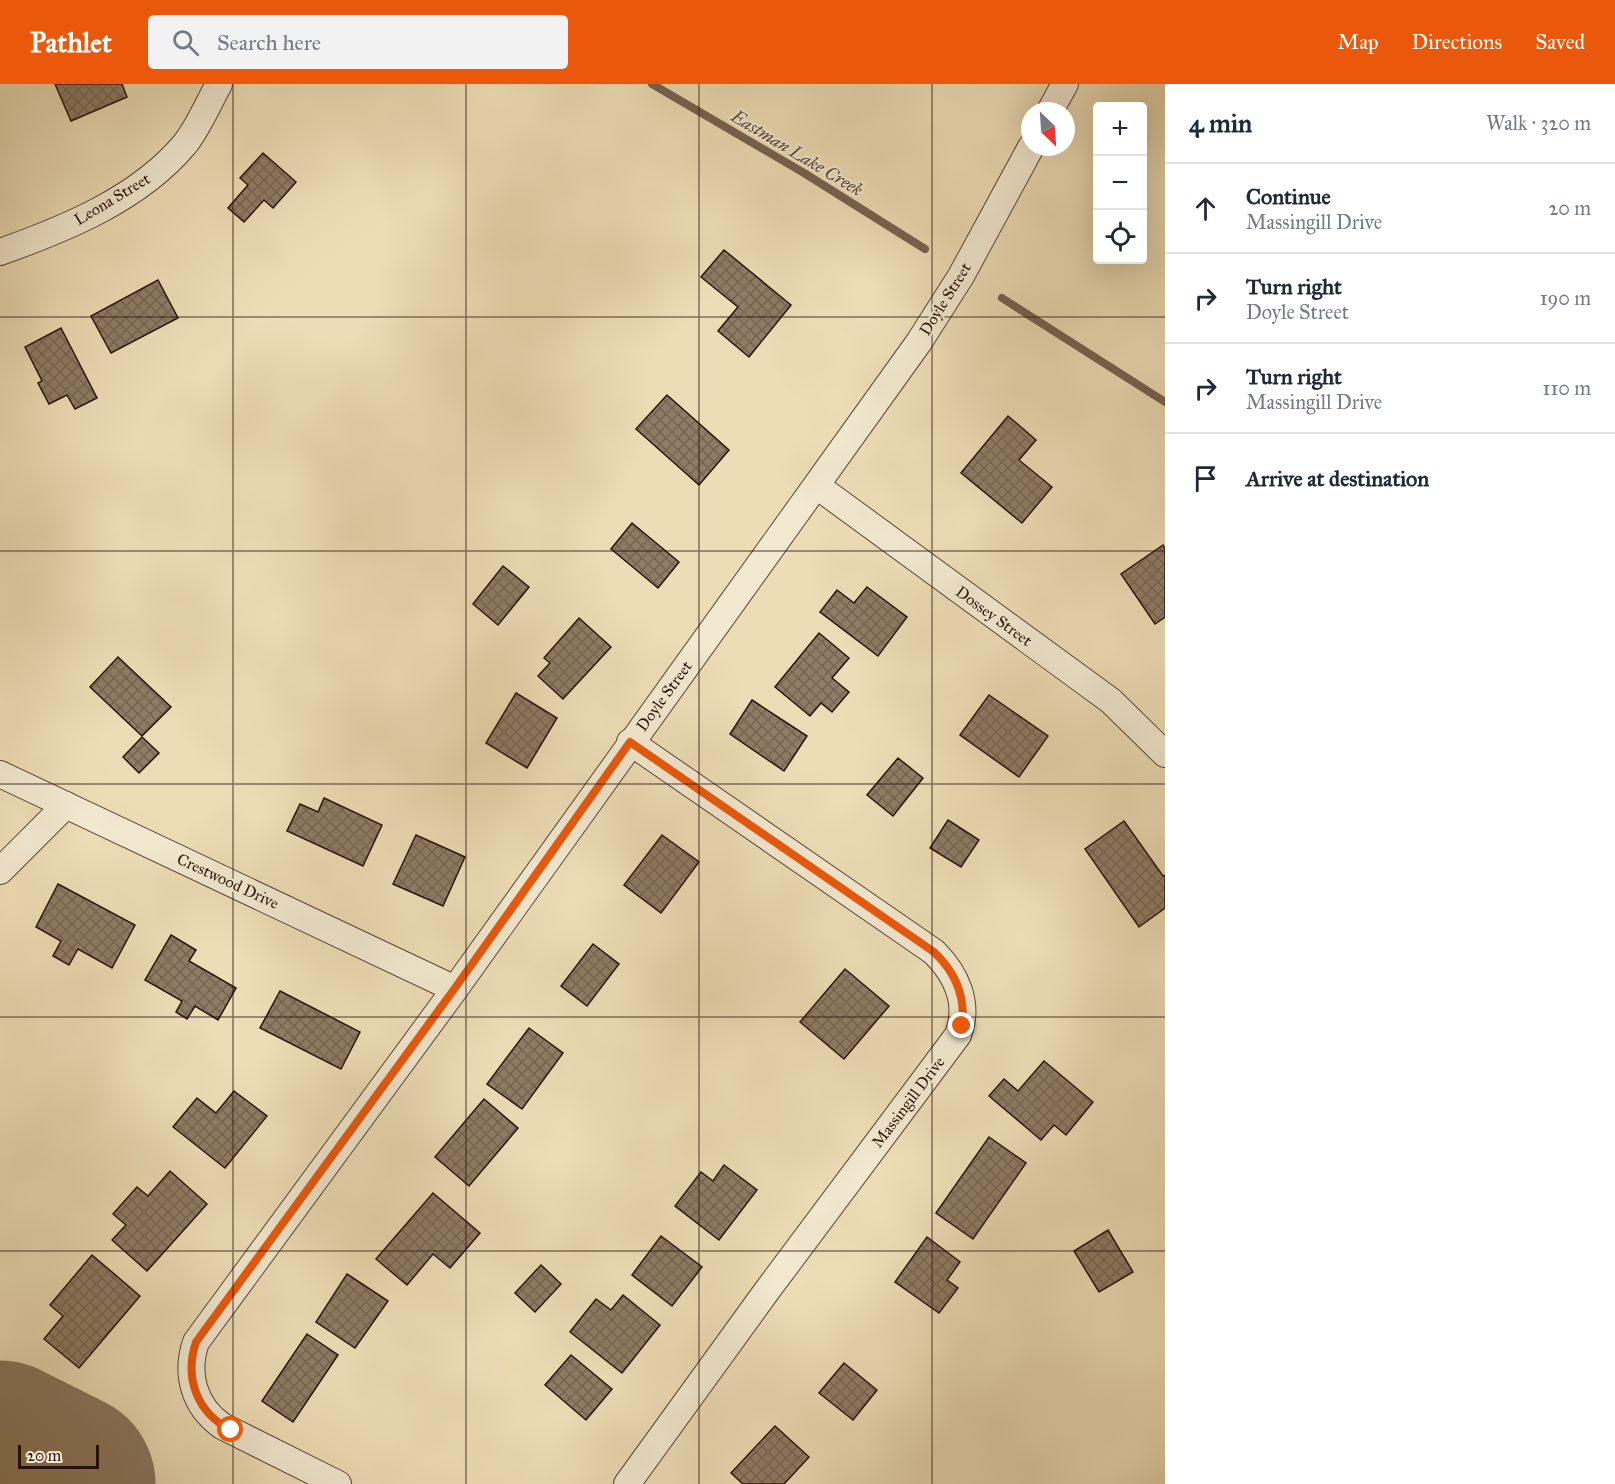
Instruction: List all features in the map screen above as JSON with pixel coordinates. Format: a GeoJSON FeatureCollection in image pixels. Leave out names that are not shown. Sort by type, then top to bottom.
{"type":"FeatureCollection","features":[{"type":"Feature","properties":{"kind":"street","name":"Leona Street"},"geometry":{"type":"LineString","coordinates":[[0,252],[71,224],[137,186],[173,157],[186,142],[219,84]]}},
{"type":"Feature","properties":{"kind":"street"},"geometry":{"type":"LineString","coordinates":[[1055,102],[1065,84]]}},
{"type":"Feature","properties":{"kind":"street","name":"Doyle Street"},"geometry":{"type":"LineString","coordinates":[[338,1484],[222,1426],[204,1410],[193,1384],[191,1357],[200,1334],[455,988],[630,742],[817,486],[943,305],[1026,156]]}},
{"type":"Feature","properties":{"kind":"street","name":"Dossey Street"},"geometry":{"type":"LineString","coordinates":[[817,486],[1110,701],[1165,754]]}},
{"type":"Feature","properties":{"kind":"street","name":"Massingill Drive"},"geometry":{"type":"LineString","coordinates":[[627,1484],[766,1292],[958,1035],[963,1004],[958,984],[944,962],[934,952],[630,742]]}},
{"type":"Feature","properties":{"kind":"street","name":"Crestwood Drive"},"geometry":{"type":"LineString","coordinates":[[0,774],[455,988]]}},
{"type":"Feature","properties":{"kind":"street"},"geometry":{"type":"LineString","coordinates":[[0,871],[66,805]]}},
{"type":"Feature","properties":{"kind":"building"},"geometry":{"type":"Polygon","coordinates":[[[55,84],[122,84],[127,97],[71,121],[55,84]]]}},
{"type":"Feature","properties":{"kind":"building"},"geometry":{"type":"Polygon","coordinates":[[[263,153],[296,182],[273,208],[264,200],[244,222],[228,208],[248,185],[240,178],[263,153]]]}},
{"type":"Feature","properties":{"kind":"building"},"geometry":{"type":"Polygon","coordinates":[[[724,250],[791,305],[749,357],[718,331],[738,307],[701,277],[724,250]]]}},
{"type":"Feature","properties":{"kind":"building"},"geometry":{"type":"Polygon","coordinates":[[[158,280],[178,318],[111,353],[91,316],[158,280]]]}},
{"type":"Feature","properties":{"kind":"building"},"geometry":{"type":"Polygon","coordinates":[[[61,328],[97,398],[75,409],[67,395],[49,404],[38,383],[42,381],[25,347],[61,328]]]}},
{"type":"Feature","properties":{"kind":"building"},"geometry":{"type":"Polygon","coordinates":[[[667,395],[729,450],[699,485],[636,429],[667,395]]]}},
{"type":"Feature","properties":{"kind":"building"},"geometry":{"type":"Polygon","coordinates":[[[1008,416],[1036,440],[1019,460],[1052,487],[1022,523],[961,473],[1008,416]]]}},
{"type":"Feature","properties":{"kind":"building"},"geometry":{"type":"Polygon","coordinates":[[[632,523],[679,562],[658,588],[611,549],[632,523]]]}},
{"type":"Feature","properties":{"kind":"building"},"geometry":{"type":"Polygon","coordinates":[[[1163,545],[1165,549],[1165,617],[1155,624],[1121,574],[1163,545]]]}},
{"type":"Feature","properties":{"kind":"building"},"geometry":{"type":"Polygon","coordinates":[[[503,566],[529,587],[498,625],[473,604],[503,566]]]}},
{"type":"Feature","properties":{"kind":"building"},"geometry":{"type":"Polygon","coordinates":[[[867,587],[907,617],[878,656],[820,612],[837,590],[854,603],[867,587]]]}},
{"type":"Feature","properties":{"kind":"building"},"geometry":{"type":"Polygon","coordinates":[[[579,618],[611,647],[563,699],[538,676],[550,663],[544,658],[579,618]]]}},
{"type":"Feature","properties":{"kind":"building"},"geometry":{"type":"Polygon","coordinates":[[[819,633],[849,658],[832,678],[849,692],[832,712],[821,703],[810,716],[775,687],[819,633]]]}},
{"type":"Feature","properties":{"kind":"building"},"geometry":{"type":"Polygon","coordinates":[[[118,657],[171,707],[142,736],[90,687],[118,657]]]}},
{"type":"Feature","properties":{"kind":"building"},"geometry":{"type":"Polygon","coordinates":[[[516,693],[557,718],[527,768],[486,743],[516,693]]]}},
{"type":"Feature","properties":{"kind":"building"},"geometry":{"type":"Polygon","coordinates":[[[989,695],[1048,736],[1019,777],[960,735],[989,695]]]}},
{"type":"Feature","properties":{"kind":"building"},"geometry":{"type":"Polygon","coordinates":[[[752,700],[807,736],[784,771],[730,734],[752,700]]]}},
{"type":"Feature","properties":{"kind":"building"},"geometry":{"type":"Polygon","coordinates":[[[142,737],[159,753],[139,773],[123,757],[142,737]]]}},
{"type":"Feature","properties":{"kind":"building"},"geometry":{"type":"Polygon","coordinates":[[[898,758],[923,778],[893,816],[867,795],[898,758]]]}},
{"type":"Feature","properties":{"kind":"building"},"geometry":{"type":"Polygon","coordinates":[[[324,798],[382,825],[363,866],[287,831],[300,804],[318,812],[324,798]]]}},
{"type":"Feature","properties":{"kind":"building"},"geometry":{"type":"Polygon","coordinates":[[[948,820],[979,840],[961,867],[930,848],[948,820]]]}},
{"type":"Feature","properties":{"kind":"building"},"geometry":{"type":"Polygon","coordinates":[[[1124,821],[1163,876],[1165,875],[1165,908],[1139,927],[1085,849],[1124,821]]]}},
{"type":"Feature","properties":{"kind":"building"},"geometry":{"type":"Polygon","coordinates":[[[416,835],[465,857],[443,906],[393,884],[416,835]]]}},
{"type":"Feature","properties":{"kind":"building"},"geometry":{"type":"Polygon","coordinates":[[[662,835],[699,862],[661,913],[624,885],[662,835]]]}},
{"type":"Feature","properties":{"kind":"building"},"geometry":{"type":"Polygon","coordinates":[[[58,884],[135,925],[112,968],[78,949],[69,965],[53,956],[61,941],[36,927],[58,884]]]}},
{"type":"Feature","properties":{"kind":"building"},"geometry":{"type":"Polygon","coordinates":[[[171,935],[196,950],[189,961],[236,988],[218,1020],[195,1006],[187,1019],[176,1012],[182,1001],[145,980],[171,935]]]}},
{"type":"Feature","properties":{"kind":"building"},"geometry":{"type":"Polygon","coordinates":[[[593,944],[619,964],[587,1006],[561,986],[593,944]]]}},
{"type":"Feature","properties":{"kind":"building"},"geometry":{"type":"Polygon","coordinates":[[[845,969],[889,1006],[844,1059],[800,1022],[845,969]]]}},
{"type":"Feature","properties":{"kind":"building"},"geometry":{"type":"Polygon","coordinates":[[[280,991],[360,1032],[341,1069],[260,1028],[280,991]]]}},
{"type":"Feature","properties":{"kind":"building"},"geometry":{"type":"Polygon","coordinates":[[[529,1028],[563,1053],[522,1109],[487,1084],[529,1028]]]}},
{"type":"Feature","properties":{"kind":"building"},"geometry":{"type":"Polygon","coordinates":[[[1044,1061],[1093,1102],[1066,1135],[1054,1125],[1041,1140],[989,1096],[1004,1079],[1018,1091],[1044,1061]]]}},
{"type":"Feature","properties":{"kind":"building"},"geometry":{"type":"Polygon","coordinates":[[[234,1091],[267,1116],[225,1168],[173,1127],[197,1098],[216,1113],[234,1091]]]}},
{"type":"Feature","properties":{"kind":"building"},"geometry":{"type":"Polygon","coordinates":[[[484,1099],[518,1128],[469,1186],[435,1157],[484,1099]]]}},
{"type":"Feature","properties":{"kind":"building"},"geometry":{"type":"Polygon","coordinates":[[[989,1137],[1026,1163],[973,1239],[936,1213],[989,1137]]]}},
{"type":"Feature","properties":{"kind":"building"},"geometry":{"type":"Polygon","coordinates":[[[724,1165],[757,1190],[719,1240],[675,1206],[701,1172],[713,1181],[724,1165]]]}},
{"type":"Feature","properties":{"kind":"building"},"geometry":{"type":"Polygon","coordinates":[[[170,1171],[207,1204],[147,1271],[112,1240],[126,1225],[113,1214],[137,1187],[148,1196],[170,1171]]]}},
{"type":"Feature","properties":{"kind":"building"},"geometry":{"type":"Polygon","coordinates":[[[433,1193],[480,1233],[450,1268],[433,1254],[407,1285],[376,1259],[433,1193]]]}},
{"type":"Feature","properties":{"kind":"building"},"geometry":{"type":"Polygon","coordinates":[[[1108,1230],[1133,1272],[1099,1292],[1074,1251],[1108,1230]]]}},
{"type":"Feature","properties":{"kind":"building"},"geometry":{"type":"Polygon","coordinates":[[[661,1236],[702,1267],[672,1306],[632,1275],[661,1236]]]}},
{"type":"Feature","properties":{"kind":"building"},"geometry":{"type":"Polygon","coordinates":[[[927,1237],[960,1262],[947,1280],[958,1288],[939,1313],[895,1282],[927,1237]]]}},
{"type":"Feature","properties":{"kind":"building"},"geometry":{"type":"Polygon","coordinates":[[[92,1255],[140,1296],[79,1368],[44,1339],[63,1316],[50,1305],[92,1255]]]}},
{"type":"Feature","properties":{"kind":"building"},"geometry":{"type":"Polygon","coordinates":[[[541,1265],[561,1284],[535,1312],[515,1293],[541,1265]]]}},
{"type":"Feature","properties":{"kind":"building"},"geometry":{"type":"Polygon","coordinates":[[[347,1274],[388,1301],[355,1348],[316,1322],[347,1274]]]}},
{"type":"Feature","properties":{"kind":"building"},"geometry":{"type":"Polygon","coordinates":[[[623,1295],[660,1325],[622,1373],[570,1332],[596,1299],[611,1310],[623,1295]]]}},
{"type":"Feature","properties":{"kind":"building"},"geometry":{"type":"Polygon","coordinates":[[[307,1334],[338,1355],[293,1422],[262,1401],[307,1334]]]}},
{"type":"Feature","properties":{"kind":"building"},"geometry":{"type":"Polygon","coordinates":[[[571,1355],[612,1389],[586,1420],[545,1385],[571,1355]]]}},
{"type":"Feature","properties":{"kind":"building"},"geometry":{"type":"Polygon","coordinates":[[[844,1363],[877,1390],[853,1420],[819,1393],[844,1363]]]}},
{"type":"Feature","properties":{"kind":"building"},"geometry":{"type":"Polygon","coordinates":[[[775,1426],[809,1457],[784,1484],[743,1484],[731,1473],[775,1426]]]}},
{"type":"Feature","properties":{"kind":"waterway","name":"Eastman Lake Creek"},"geometry":{"type":"LineString","coordinates":[[652,84],[804,173],[925,249]]}},
{"type":"Feature","properties":{"kind":"waterway","name":"Eastman Lake Creek"},"geometry":{"type":"LineString","coordinates":[[1002,298],[1165,402]]}},
{"type":"Feature","properties":{"kind":"runway"},"geometry":{"type":"LineString","coordinates":[[0,1452],[64,1484]]}},
{"type":"Feature","properties":{"kind":"route"},"geometry":{"type":"LineString","coordinates":[[231,1430],[215,1421],[204,1410],[196,1395],[191,1376],[191,1357],[200,1334],[455,988],[630,742],[934,952],[944,962],[958,984],[963,1004],[962,1026]]}}]}
